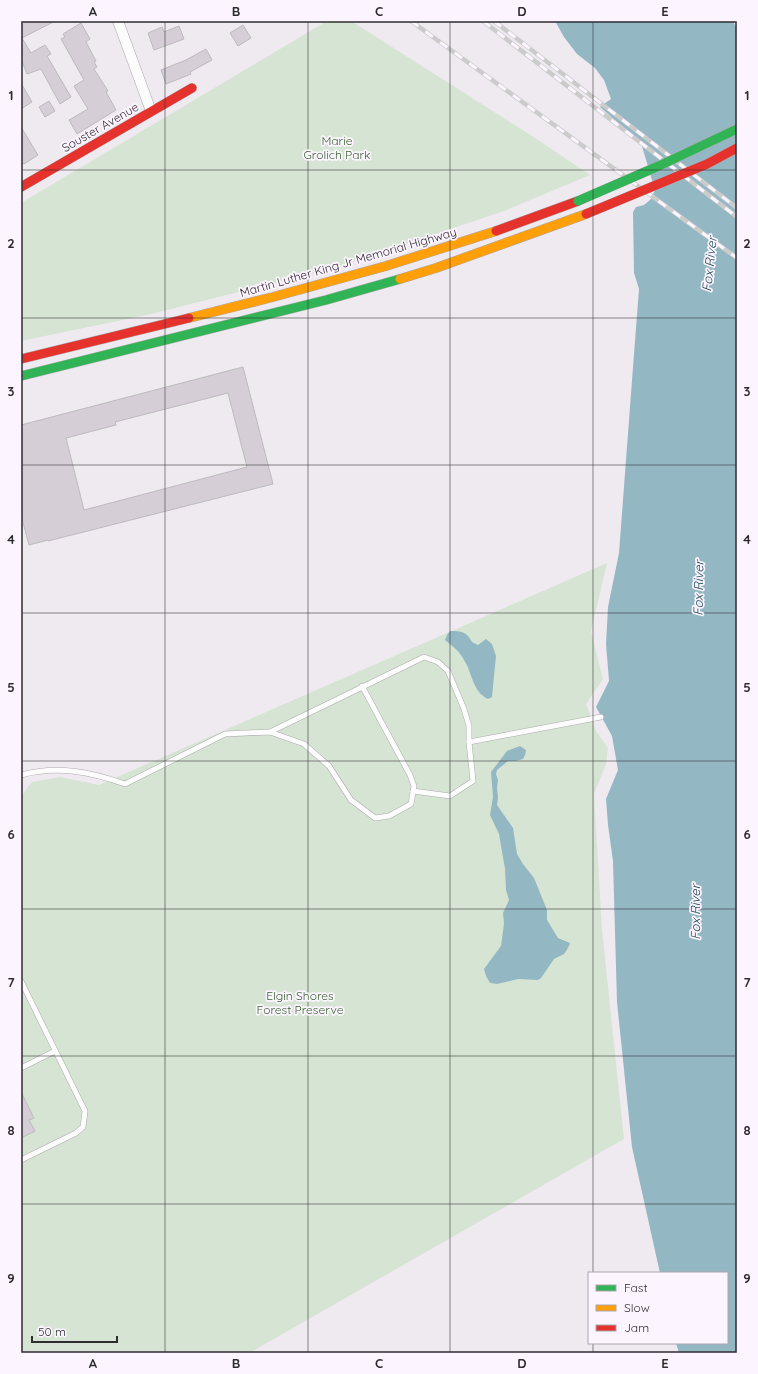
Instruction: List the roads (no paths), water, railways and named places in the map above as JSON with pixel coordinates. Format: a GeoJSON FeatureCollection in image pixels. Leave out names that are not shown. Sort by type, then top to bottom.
{"type":"FeatureCollection","features":[{"type":"Feature","properties":{"kind":"main road","name":"Souster Avenue"},"geometry":{"type":"LineString","coordinates":[[21,187],[192,88]]}},
{"type":"Feature","properties":{"kind":"main road","name":"Martin Luther King Jr Memorial Highway"},"geometry":{"type":"LineString","coordinates":[[21,359],[273,297],[386,266],[489,234],[578,201],[661,165],[737,129]]}},
{"type":"Feature","properties":{"kind":"main road"},"geometry":{"type":"LineString","coordinates":[[21,376],[326,300],[429,270],[501,246],[586,214],[707,164],[737,148]]}},
{"type":"Feature","properties":{"kind":"main road"},"geometry":{"type":"LineString","coordinates":[[21,352],[97,340]]}},
{"type":"Feature","properties":{"kind":"main road"},"geometry":{"type":"LineString","coordinates":[[21,383],[122,351]]}},
{"type":"Feature","properties":{"kind":"street"},"geometry":{"type":"LineString","coordinates":[[120,22],[151,111]]}},
{"type":"Feature","properties":{"kind":"lane"},"geometry":{"type":"LineString","coordinates":[[270,732],[424,657],[438,662],[448,671],[464,709],[469,726],[473,781],[450,796],[413,791]]}},
{"type":"Feature","properties":{"kind":"lane"},"geometry":{"type":"LineString","coordinates":[[21,774],[37,770],[78,771],[105,777],[125,784],[225,734],[270,732],[304,744],[329,766],[351,800],[375,818],[389,816],[410,804],[414,786],[410,775],[362,686]]}},
{"type":"Feature","properties":{"kind":"lane"},"geometry":{"type":"LineString","coordinates":[[469,742],[601,716]]}},
{"type":"Feature","properties":{"kind":"lane"},"geometry":{"type":"LineString","coordinates":[[21,981],[85,1112],[83,1127],[76,1133],[21,1160]]}},
{"type":"Feature","properties":{"kind":"lane"},"geometry":{"type":"LineString","coordinates":[[21,1068],[55,1051]]}},
{"type":"Feature","properties":{"kind":"water","name":"Fox River"},"geometry":{"type":"Polygon","coordinates":[[[555,21],[733,21],[737,30],[737,1353],[679,1353],[676,1344],[728,1344],[728,1272],[660,1272],[632,1147],[617,1002],[613,861],[606,799],[618,770],[612,736],[596,707],[609,681],[606,644],[608,607],[619,553],[639,289],[634,273],[633,212],[636,207],[644,205],[651,199],[655,190],[641,143],[600,107],[611,99],[604,80],[595,68],[577,54],[564,37],[555,21]]]}},
{"type":"Feature","properties":{"kind":"water"},"geometry":{"type":"Polygon","coordinates":[[[450,631],[464,633],[472,642],[478,645],[486,639],[492,644],[496,656],[492,697],[488,699],[479,692],[462,657],[456,649],[445,640],[450,631]]]}},
{"type":"Feature","properties":{"kind":"water"},"geometry":{"type":"Polygon","coordinates":[[[520,746],[526,750],[523,759],[508,761],[497,770],[497,805],[513,828],[517,854],[534,878],[547,910],[547,920],[558,938],[570,943],[564,954],[554,959],[538,980],[518,979],[497,984],[490,983],[484,969],[501,946],[504,924],[503,913],[509,900],[506,890],[505,869],[499,834],[490,815],[493,797],[491,772],[507,751],[520,746]]]}},
{"type":"Feature","properties":{"kind":"railway"},"geometry":{"type":"LineString","coordinates":[[411,21],[737,258]]}},
{"type":"Feature","properties":{"kind":"railway"},"geometry":{"type":"LineString","coordinates":[[483,21],[737,217]]}},
{"type":"Feature","properties":{"kind":"railway"},"geometry":{"type":"LineString","coordinates":[[494,21],[737,208]]}},
{"type":"Feature","properties":{"kind":"park label","name":"Marie Grolich Park"},"geometry":{"type":"Point","coordinates":[337,147]}},
{"type":"Feature","properties":{"kind":"park label","name":"Elgin Shores Forest Preserve"},"geometry":{"type":"Point","coordinates":[300,1002]}}]}
